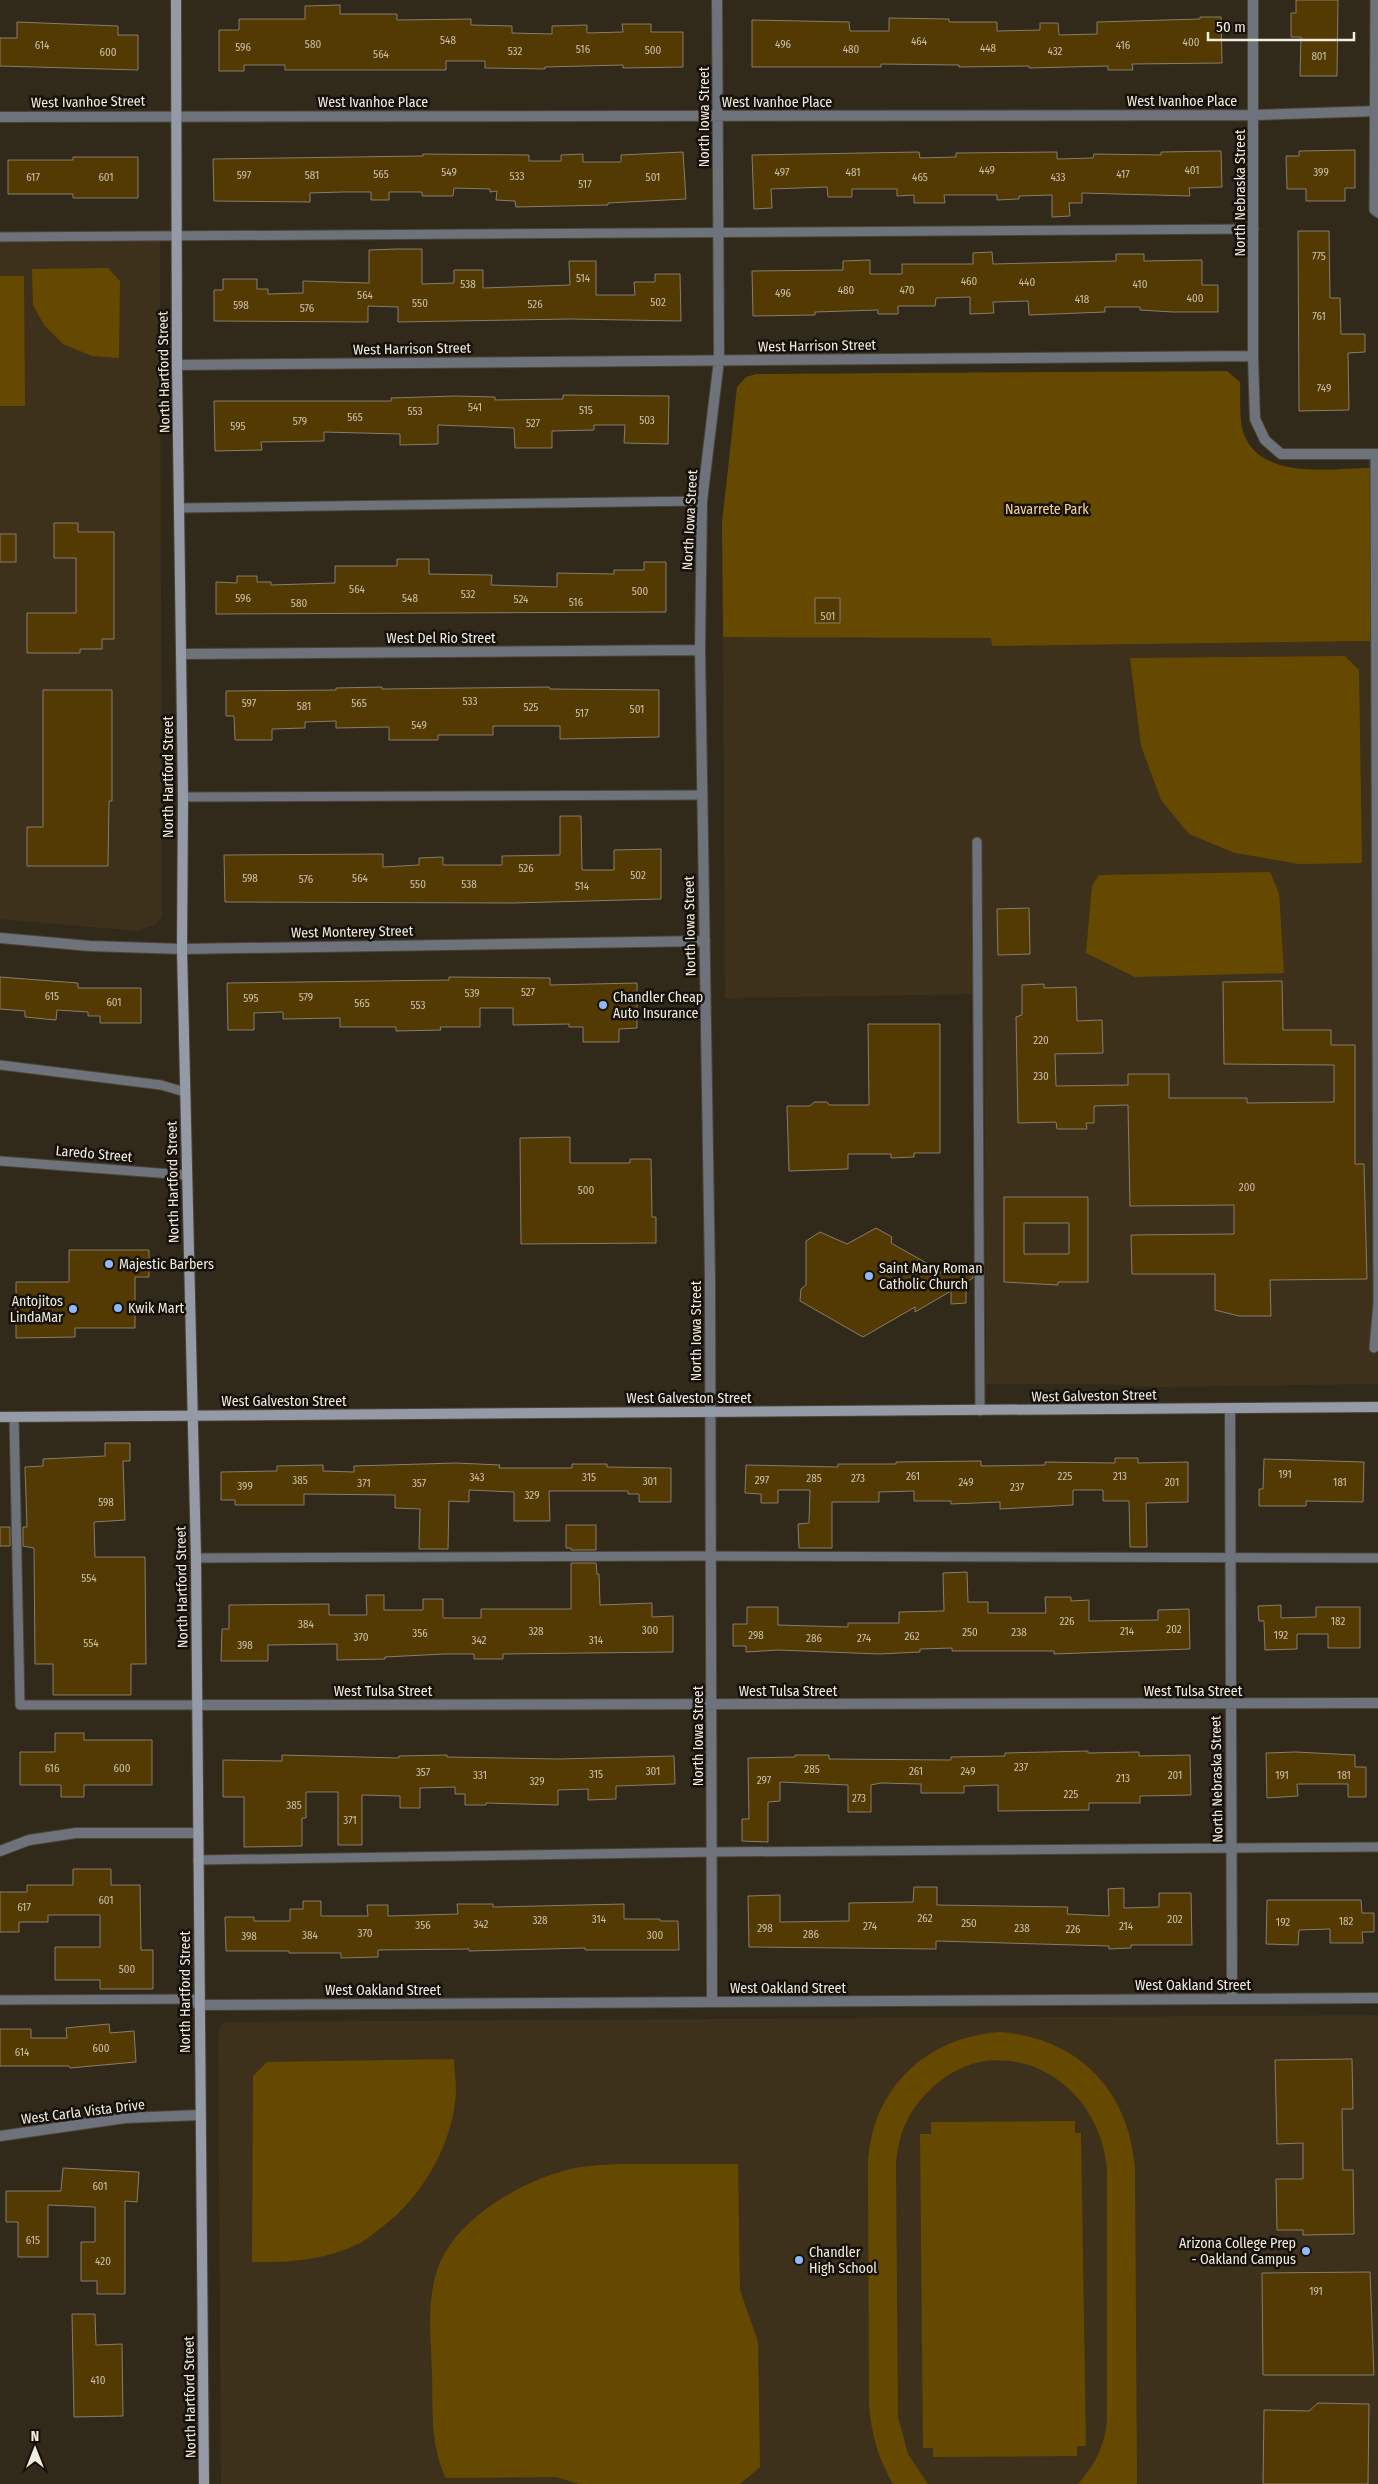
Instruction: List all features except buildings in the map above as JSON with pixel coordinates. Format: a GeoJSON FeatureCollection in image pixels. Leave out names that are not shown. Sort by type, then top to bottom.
{"type":"FeatureCollection","features":[{"type":"Feature","properties":{"kind":"street","name":"North Hartford Street"},"geometry":{"type":"LineString","coordinates":[[176,0],[177,365],[183,797],[182,948],[185,1175],[196,1558],[198,2002],[204,2484]]}},
{"type":"Feature","properties":{"kind":"street","name":"North Iowa Street"},"geometry":{"type":"LineString","coordinates":[[712,2002],[713,1852],[710,1412],[700,650],[702,501],[718,360],[717,0]]}},
{"type":"Feature","properties":{"kind":"street","name":"North Nebraska Street"},"geometry":{"type":"LineString","coordinates":[[1253,0],[1253,356]]}},
{"type":"Feature","properties":{"kind":"street","name":"West Ivanhoe Place"},"geometry":{"type":"LineString","coordinates":[[177,115],[1254,115],[1377,112]]}},
{"type":"Feature","properties":{"kind":"street","name":"West Ivanhoe Street"},"geometry":{"type":"LineString","coordinates":[[0,116],[177,115]]}},
{"type":"Feature","properties":{"kind":"street","name":"West Harrison Street"},"geometry":{"type":"LineString","coordinates":[[177,365],[1253,356]]}},
{"type":"Feature","properties":{"kind":"street"},"geometry":{"type":"LineString","coordinates":[[1253,356],[1255,419],[1265,440],[1281,454],[1376,454]]}},
{"type":"Feature","properties":{"kind":"street","name":"West Del Rio Street"},"geometry":{"type":"LineString","coordinates":[[182,654],[700,650]]}},
{"type":"Feature","properties":{"kind":"street","name":"West Monterey Street"},"geometry":{"type":"LineString","coordinates":[[0,938],[90,946],[182,948],[705,941]]}},
{"type":"Feature","properties":{"kind":"street","name":"West Galveston Street"},"geometry":{"type":"LineString","coordinates":[[0,1417],[1378,1408]]}},
{"type":"Feature","properties":{"kind":"street","name":"North Nebraska Street"},"geometry":{"type":"LineString","coordinates":[[1230,1410],[1232,1999]]}},
{"type":"Feature","properties":{"kind":"street","name":"West Tulsa Street"},"geometry":{"type":"LineString","coordinates":[[197,1704],[1378,1703]]}},
{"type":"Feature","properties":{"kind":"street"},"geometry":{"type":"LineString","coordinates":[[0,1851],[30,1840],[76,1833],[198,1833]]}},
{"type":"Feature","properties":{"kind":"street","name":"West Oakland Street"},"geometry":{"type":"LineString","coordinates":[[198,2002],[712,2002],[1378,1998]]}},
{"type":"Feature","properties":{"kind":"street","name":"West Carla Vista Drive"},"geometry":{"type":"LineString","coordinates":[[0,2136],[125,2118],[200,2115]]}},
{"type":"Feature","properties":{"kind":"lane"},"geometry":{"type":"LineString","coordinates":[[1375,0],[1377,112],[1374,210],[1378,213]]}},
{"type":"Feature","properties":{"kind":"lane"},"geometry":{"type":"LineString","coordinates":[[0,237],[1254,229]]}},
{"type":"Feature","properties":{"kind":"lane"},"geometry":{"type":"LineString","coordinates":[[1374,1348],[1378,1303],[1376,454]]}},
{"type":"Feature","properties":{"kind":"lane"},"geometry":{"type":"LineString","coordinates":[[179,508],[702,501]]}},
{"type":"Feature","properties":{"kind":"lane"},"geometry":{"type":"LineString","coordinates":[[183,797],[702,795]]}},
{"type":"Feature","properties":{"kind":"lane"},"geometry":{"type":"LineString","coordinates":[[977,842],[980,1411]]}},
{"type":"Feature","properties":{"kind":"lane"},"geometry":{"type":"LineString","coordinates":[[0,1066],[161,1085],[185,1092]]}},
{"type":"Feature","properties":{"kind":"lane","name":"Laredo Street"},"geometry":{"type":"LineString","coordinates":[[0,1161],[185,1175]]}},
{"type":"Feature","properties":{"kind":"lane"},"geometry":{"type":"LineString","coordinates":[[14,1417],[20,1704],[197,1704]]}},
{"type":"Feature","properties":{"kind":"lane"},"geometry":{"type":"LineString","coordinates":[[196,1558],[710,1556],[1378,1558]]}},
{"type":"Feature","properties":{"kind":"lane"},"geometry":{"type":"LineString","coordinates":[[198,1860],[1231,1846],[1378,1847]]}},
{"type":"Feature","properties":{"kind":"lane"},"geometry":{"type":"LineString","coordinates":[[0,2000],[198,2002]]}},
{"type":"Feature","properties":{"kind":"shaded area"},"geometry":{"type":"Polygon","coordinates":[[[160,239],[162,917],[156,924],[137,931],[0,919],[0,241],[160,239]]]}},
{"type":"Feature","properties":{"kind":"shaded area"},"geometry":{"type":"Polygon","coordinates":[[[723,637],[992,638],[992,646],[1372,641],[1378,980],[1378,1384],[1158,1387],[1095,1384],[986,1384],[984,994],[725,998],[723,637]]]}},
{"type":"Feature","properties":{"kind":"shaded area","name":"Chandler High School"},"geometry":{"type":"Polygon","coordinates":[[[1378,2015],[1378,2484],[221,2484],[218,2036],[220,2027],[225,2022],[1378,2015]]]}},
{"type":"Feature","properties":{"kind":"green space"},"geometry":{"type":"Polygon","coordinates":[[[108,268],[120,281],[119,358],[92,356],[63,344],[44,325],[33,305],[32,269],[108,268]]]}},
{"type":"Feature","properties":{"kind":"green space"},"geometry":{"type":"Polygon","coordinates":[[[0,276],[24,276],[25,406],[0,406],[0,276]]]}},
{"type":"Feature","properties":{"kind":"green space","name":"Navarrete Park"},"geometry":{"type":"Polygon","coordinates":[[[1227,371],[1240,382],[1240,411],[1243,433],[1256,452],[1269,461],[1302,469],[1371,468],[1372,641],[992,646],[991,638],[723,637],[722,523],[737,387],[746,377],[756,374],[1227,371]]]}},
{"type":"Feature","properties":{"kind":"green space"},"geometry":{"type":"Polygon","coordinates":[[[1345,656],[1359,670],[1362,863],[1299,864],[1235,853],[1189,834],[1161,800],[1141,746],[1130,658],[1345,656]]]}},
{"type":"Feature","properties":{"kind":"green space"},"geometry":{"type":"Polygon","coordinates":[[[1270,872],[1279,893],[1284,973],[1135,977],[1086,953],[1092,886],[1099,875],[1270,872]]]}},
{"type":"Feature","properties":{"kind":"green space"},"geometry":{"type":"Polygon","coordinates":[[[1000,2032],[1028,2036],[1053,2045],[1075,2057],[1094,2073],[1110,2092],[1122,2115],[1131,2140],[1135,2168],[1137,2484],[1078,2484],[1090,2469],[1102,2446],[1107,2419],[1107,2169],[1099,2135],[1084,2105],[1061,2083],[1035,2067],[1005,2060],[975,2063],[946,2077],[919,2102],[909,2116],[902,2132],[896,2165],[898,2417],[908,2454],[928,2484],[893,2484],[883,2465],[876,2445],[871,2425],[869,2404],[868,2165],[871,2138],[879,2113],[892,2091],[907,2072],[927,2056],[949,2044],[973,2036],[1000,2032]]]}},
{"type":"Feature","properties":{"kind":"green space"},"geometry":{"type":"Polygon","coordinates":[[[454,2059],[456,2090],[454,2110],[449,2129],[434,2167],[411,2200],[382,2227],[363,2241],[347,2249],[321,2257],[293,2261],[252,2262],[253,2076],[267,2062],[454,2059]]]}},
{"type":"Feature","properties":{"kind":"green space"},"geometry":{"type":"Polygon","coordinates":[[[1075,2121],[1075,2133],[1081,2133],[1086,2446],[1077,2446],[1077,2456],[933,2457],[933,2448],[923,2448],[920,2134],[931,2134],[931,2122],[1075,2121]]]}},
{"type":"Feature","properties":{"kind":"green space"},"geometry":{"type":"Polygon","coordinates":[[[623,2164],[738,2164],[740,2290],[758,2342],[760,2467],[740,2484],[579,2484],[556,2477],[446,2478],[437,2453],[433,2427],[430,2320],[434,2281],[446,2251],[458,2234],[473,2220],[490,2206],[526,2185],[570,2169],[623,2164]]]}},
{"type":"Feature","properties":{"kind":"place","name":"Chandler Cheap Auto Insurance"},"geometry":{"type":"Point","coordinates":[603,1005]}},
{"type":"Feature","properties":{"kind":"place","name":"Majestic Barbers"},"geometry":{"type":"Point","coordinates":[109,1264]}},
{"type":"Feature","properties":{"kind":"place","name":"Saint Mary Roman Catholic Church"},"geometry":{"type":"Point","coordinates":[869,1276]}},
{"type":"Feature","properties":{"kind":"place","name":"Kwik Mart"},"geometry":{"type":"Point","coordinates":[118,1308]}},
{"type":"Feature","properties":{"kind":"place","name":"Antojitos LindaMar"},"geometry":{"type":"Point","coordinates":[73,1309]}},
{"type":"Feature","properties":{"kind":"place","name":"Arizona College Prep - Oakland Campus"},"geometry":{"type":"Point","coordinates":[1306,2251]}},
{"type":"Feature","properties":{"kind":"place","name":"Chandler High School"},"geometry":{"type":"Point","coordinates":[799,2260]}}]}
